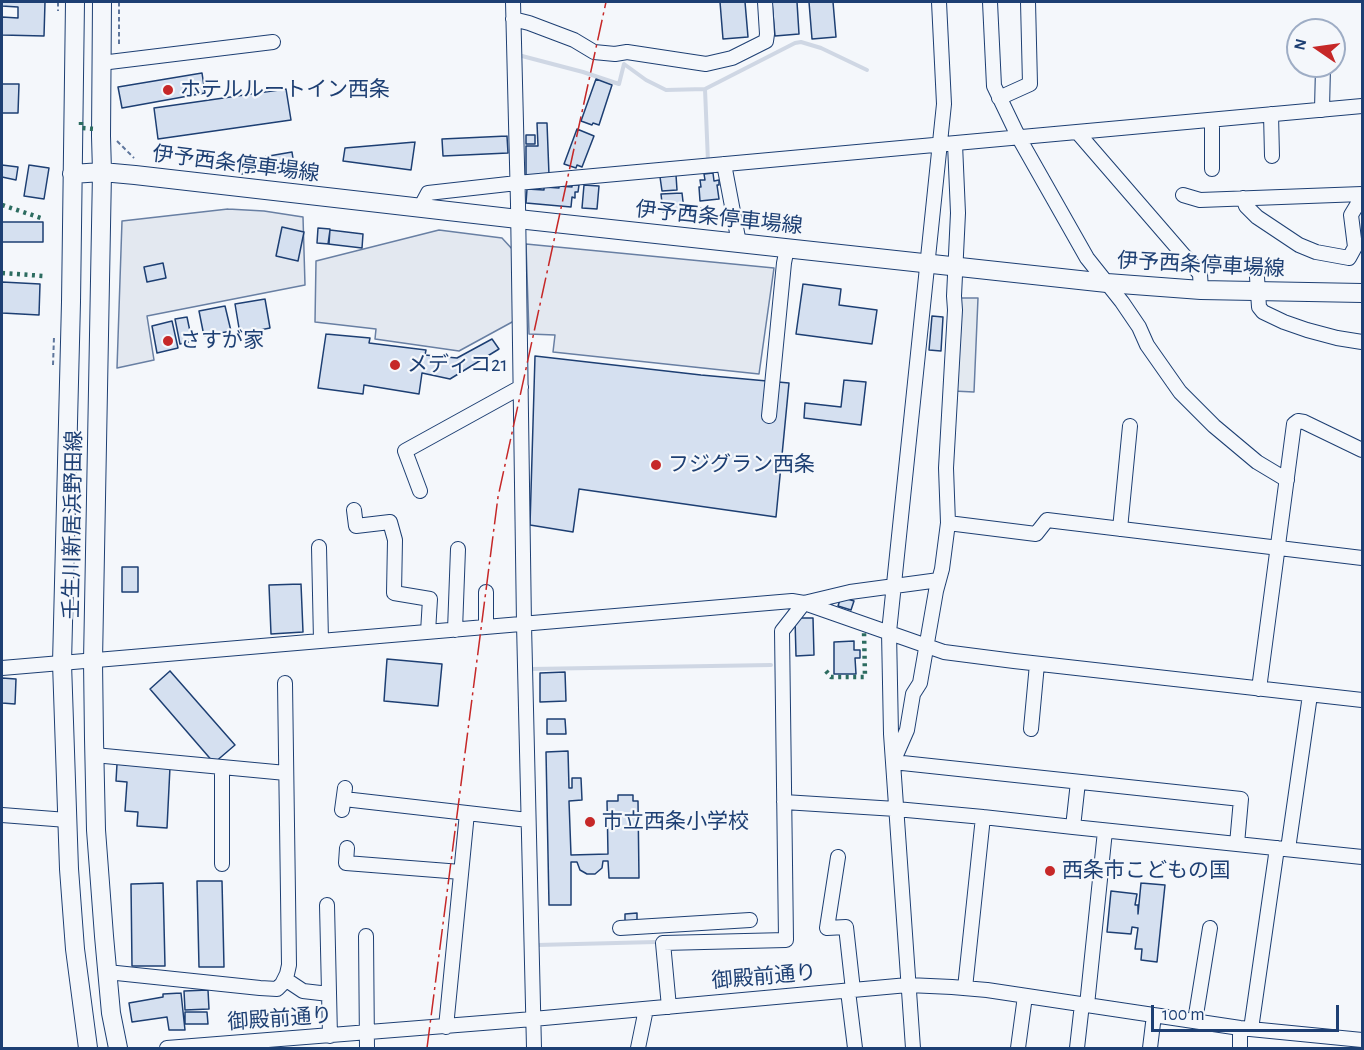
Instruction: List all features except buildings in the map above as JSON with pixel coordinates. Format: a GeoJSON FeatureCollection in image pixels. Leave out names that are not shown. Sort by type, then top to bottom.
{"type":"FeatureCollection","features":[{"type":"Feature","properties":{"kind":"main road","name":"壬生川新居浜野田線"},"geometry":{"type":"LineString","coordinates":[[75,2],[71,302],[62,663],[69,868],[75,949],[88,1048]]}},
{"type":"Feature","properties":{"kind":"main road","name":"壬生川新居浜野田線"},"geometry":{"type":"LineString","coordinates":[[102,2],[110,62],[102,172],[93,661],[94,755],[96,830],[107,972],[111,1013],[118,1048]]}},
{"type":"Feature","properties":{"kind":"main road","name":"伊予西条停車場線"},"geometry":{"type":"LineString","coordinates":[[72,174],[102,172],[1107,283],[1201,290],[1257,284],[1362,293]]}},
{"type":"Feature","properties":{"kind":"street"},"geometry":{"type":"LineString","coordinates":[[513,2],[534,1048]]}},
{"type":"Feature","properties":{"kind":"street"},"geometry":{"type":"LineString","coordinates":[[513,20],[529,23],[574,40],[594,52],[615,54],[627,52],[706,64],[732,58],[766,41],[765,2]]}},
{"type":"Feature","properties":{"kind":"street"},"geometry":{"type":"LineString","coordinates":[[913,1048],[889,694],[889,632],[944,104],[939,2]]}},
{"type":"Feature","properties":{"kind":"street"},"geometry":{"type":"LineString","coordinates":[[990,2],[994,86],[1019,138],[1087,258],[1122,302],[1139,327],[1147,345],[1180,392],[1214,426],[1257,462],[1287,480]]}},
{"type":"Feature","properties":{"kind":"street"},"geometry":{"type":"LineString","coordinates":[[999,98],[1030,84],[1028,2]]}},
{"type":"Feature","properties":{"kind":"street"},"geometry":{"type":"LineString","coordinates":[[110,62],[273,42]]}},
{"type":"Feature","properties":{"kind":"street"},"geometry":{"type":"LineString","coordinates":[[1322,110],[1323,78]]}},
{"type":"Feature","properties":{"kind":"street"},"geometry":{"type":"LineString","coordinates":[[420,208],[428,193],[517,183],[1362,106]]}},
{"type":"Feature","properties":{"kind":"street"},"geometry":{"type":"LineString","coordinates":[[1271,114],[1272,156]]}},
{"type":"Feature","properties":{"kind":"street"},"geometry":{"type":"LineString","coordinates":[[1212,120],[1212,169]]}},
{"type":"Feature","properties":{"kind":"street"},"geometry":{"type":"LineString","coordinates":[[1078,133],[1200,274],[1201,290]]}},
{"type":"Feature","properties":{"kind":"street"},"geometry":{"type":"LineString","coordinates":[[893,762],[907,730],[913,694],[920,683],[948,523],[946,468],[958,213],[955,144]]}},
{"type":"Feature","properties":{"kind":"street"},"geometry":{"type":"LineString","coordinates":[[724,164],[739,243]]}},
{"type":"Feature","properties":{"kind":"street"},"geometry":{"type":"LineString","coordinates":[[1184,195],[1200,200],[1362,194]]}},
{"type":"Feature","properties":{"kind":"street"},"geometry":{"type":"LineString","coordinates":[[1243,198],[1246,206],[1257,217],[1299,245],[1316,252],[1349,258],[1355,248],[1357,223],[1351,215],[1362,200]]}},
{"type":"Feature","properties":{"kind":"street"},"geometry":{"type":"LineString","coordinates":[[769,416],[787,248]]}},
{"type":"Feature","properties":{"kind":"street"},"geometry":{"type":"LineString","coordinates":[[1257,284],[1259,307],[1263,312],[1307,330],[1362,342]]}},
{"type":"Feature","properties":{"kind":"street"},"geometry":{"type":"LineString","coordinates":[[420,491],[405,451],[521,387]]}},
{"type":"Feature","properties":{"kind":"street"},"geometry":{"type":"LineString","coordinates":[[1259,689],[1294,424],[1299,420],[1362,450]]}},
{"type":"Feature","properties":{"kind":"street"},"geometry":{"type":"LineString","coordinates":[[1120,528],[1130,426]]}},
{"type":"Feature","properties":{"kind":"street"},"geometry":{"type":"LineString","coordinates":[[354,510],[356,526],[390,522],[395,540],[394,593],[430,599],[428,632]]}},
{"type":"Feature","properties":{"kind":"street"},"geometry":{"type":"LineString","coordinates":[[948,523],[1036,534],[1047,520],[1362,558]]}},
{"type":"Feature","properties":{"kind":"street"},"geometry":{"type":"LineString","coordinates":[[319,548],[321,641]]}},
{"type":"Feature","properties":{"kind":"street"},"geometry":{"type":"LineString","coordinates":[[455,630],[458,549]]}},
{"type":"Feature","properties":{"kind":"street"},"geometry":{"type":"LineString","coordinates":[[663,943],[786,940],[782,631],[804,603],[850,592],[939,580]]}},
{"type":"Feature","properties":{"kind":"street"},"geometry":{"type":"LineString","coordinates":[[486,592],[486,627]]}},
{"type":"Feature","properties":{"kind":"street"},"geometry":{"type":"LineString","coordinates":[[2,669],[792,601],[804,603],[944,652],[1362,700]]}},
{"type":"Feature","properties":{"kind":"street"},"geometry":{"type":"LineString","coordinates":[[1031,729],[1037,664]]}},
{"type":"Feature","properties":{"kind":"street"},"geometry":{"type":"LineString","coordinates":[[107,972],[276,989],[282,984],[289,965],[285,683]]}},
{"type":"Feature","properties":{"kind":"street"},"geometry":{"type":"LineString","coordinates":[[1240,1048],[1283,849],[1310,695]]}},
{"type":"Feature","properties":{"kind":"street"},"geometry":{"type":"LineString","coordinates":[[94,755],[286,773]]}},
{"type":"Feature","properties":{"kind":"street"},"geometry":{"type":"LineString","coordinates":[[893,762],[1241,799],[1237,844]]}},
{"type":"Feature","properties":{"kind":"street"},"geometry":{"type":"LineString","coordinates":[[222,767],[222,864]]}},
{"type":"Feature","properties":{"kind":"street"},"geometry":{"type":"LineString","coordinates":[[1073,827],[1078,782]]}},
{"type":"Feature","properties":{"kind":"street"},"geometry":{"type":"LineString","coordinates":[[344,799],[528,820]]}},
{"type":"Feature","properties":{"kind":"street"},"geometry":{"type":"LineString","coordinates":[[784,802],[982,817],[1362,857]]}},
{"type":"Feature","properties":{"kind":"street"},"geometry":{"type":"LineString","coordinates":[[446,1027],[466,813]]}},
{"type":"Feature","properties":{"kind":"street"},"geometry":{"type":"LineString","coordinates":[[2,815],[67,820]]}},
{"type":"Feature","properties":{"kind":"street"},"geometry":{"type":"LineString","coordinates":[[965,988],[982,817]]}},
{"type":"Feature","properties":{"kind":"street"},"geometry":{"type":"LineString","coordinates":[[1077,1048],[1105,831]]}},
{"type":"Feature","properties":{"kind":"street"},"geometry":{"type":"LineString","coordinates":[[347,848],[346,863],[461,872]]}},
{"type":"Feature","properties":{"kind":"street"},"geometry":{"type":"LineString","coordinates":[[838,857],[827,928],[846,927],[855,1048]]}},
{"type":"Feature","properties":{"kind":"street"},"geometry":{"type":"LineString","coordinates":[[327,905],[330,1036]]}},
{"type":"Feature","properties":{"kind":"street"},"geometry":{"type":"LineString","coordinates":[[620,928],[750,920]]}},
{"type":"Feature","properties":{"kind":"street"},"geometry":{"type":"LineString","coordinates":[[662,925],[669,1007]]}},
{"type":"Feature","properties":{"kind":"street"},"geometry":{"type":"LineString","coordinates":[[1196,1021],[1210,928]]}},
{"type":"Feature","properties":{"kind":"street"},"geometry":{"type":"LineString","coordinates":[[366,936],[367,1048]]}},
{"type":"Feature","properties":{"kind":"street"},"geometry":{"type":"LineString","coordinates":[[285,979],[303,991],[329,994]]}},
{"type":"Feature","properties":{"kind":"street","name":"御殿前通り"},"geometry":{"type":"LineString","coordinates":[[167,1048],[446,1027],[908,985],[965,988],[1246,1028],[1362,1040]]}},
{"type":"Feature","properties":{"kind":"street"},"geometry":{"type":"LineString","coordinates":[[1018,1048],[1025,996]]}},
{"type":"Feature","properties":{"kind":"street"},"geometry":{"type":"LineString","coordinates":[[638,1048],[646,1009]]}},
{"type":"Feature","properties":{"kind":"street"},"geometry":{"type":"LineString","coordinates":[[1150,1048],[1154,1015]]}},
{"type":"Feature","properties":{"kind":"path"},"geometry":{"type":"LineString","coordinates":[[110,62],[119,2]]}},
{"type":"Feature","properties":{"kind":"path"},"geometry":{"type":"LineString","coordinates":[[113,137],[136,160]]}},
{"type":"Feature","properties":{"kind":"shaded area"},"geometry":{"type":"Polygon","coordinates":[[[228,209],[264,211],[303,217],[305,285],[147,316],[154,360],[117,368],[122,221],[228,209]]]}},
{"type":"Feature","properties":{"kind":"shaded area"},"geometry":{"type":"Polygon","coordinates":[[[439,230],[502,238],[513,250],[514,321],[459,351],[375,339],[376,329],[315,322],[316,261],[439,230]]]}},
{"type":"Feature","properties":{"kind":"shaded area"},"geometry":{"type":"Polygon","coordinates":[[[526,244],[774,268],[759,374],[553,352],[555,335],[529,334],[526,244]]]}},
{"type":"Feature","properties":{"kind":"shaded area"},"geometry":{"type":"Polygon","coordinates":[[[957,298],[978,298],[974,392],[953,391],[957,298]]]}},
{"type":"Feature","properties":{"kind":"waterway"},"geometry":{"type":"LineString","coordinates":[[522,56],[619,84],[624,64],[646,80],[666,90],[705,89],[801,42],[821,48],[867,70]]}},
{"type":"Feature","properties":{"kind":"waterway"},"geometry":{"type":"LineString","coordinates":[[705,89],[708,162]]}},
{"type":"Feature","properties":{"kind":"waterway"},"geometry":{"type":"LineString","coordinates":[[531,670],[771,665]]}},
{"type":"Feature","properties":{"kind":"waterway"},"geometry":{"type":"LineString","coordinates":[[537,942],[537,945],[656,942]]}},
{"type":"Feature","properties":{"kind":"hedge"},"geometry":{"type":"LineString","coordinates":[[81,122],[81,128],[95,129],[95,127]]}},
{"type":"Feature","properties":{"kind":"hedge"},"geometry":{"type":"LineString","coordinates":[[2,205],[41,218]]}},
{"type":"Feature","properties":{"kind":"hedge"},"geometry":{"type":"LineString","coordinates":[[2,273],[44,276]]}},
{"type":"Feature","properties":{"kind":"hedge"},"geometry":{"type":"LineString","coordinates":[[826,671],[831,677],[865,677],[864,631]]}},
{"type":"Feature","properties":{"kind":"power"},"geometry":{"type":"LineString","coordinates":[[427,1048],[498,497],[606,2]]}},
{"type":"Feature","properties":{"kind":"place","name":"ホテルルートイン西条"},"geometry":{"type":"Point","coordinates":[168,90]}},
{"type":"Feature","properties":{"kind":"place","name":"さすが家"},"geometry":{"type":"Point","coordinates":[168,341]}},
{"type":"Feature","properties":{"kind":"place","name":"メディコ21"},"geometry":{"type":"Point","coordinates":[395,365]}},
{"type":"Feature","properties":{"kind":"place","name":"フジグラン西条"},"geometry":{"type":"Point","coordinates":[656,465]}},
{"type":"Feature","properties":{"kind":"place","name":"市立西条小学校"},"geometry":{"type":"Point","coordinates":[590,822]}},
{"type":"Feature","properties":{"kind":"place","name":"西条市こどもの国"},"geometry":{"type":"Point","coordinates":[1050,871]}}]}
